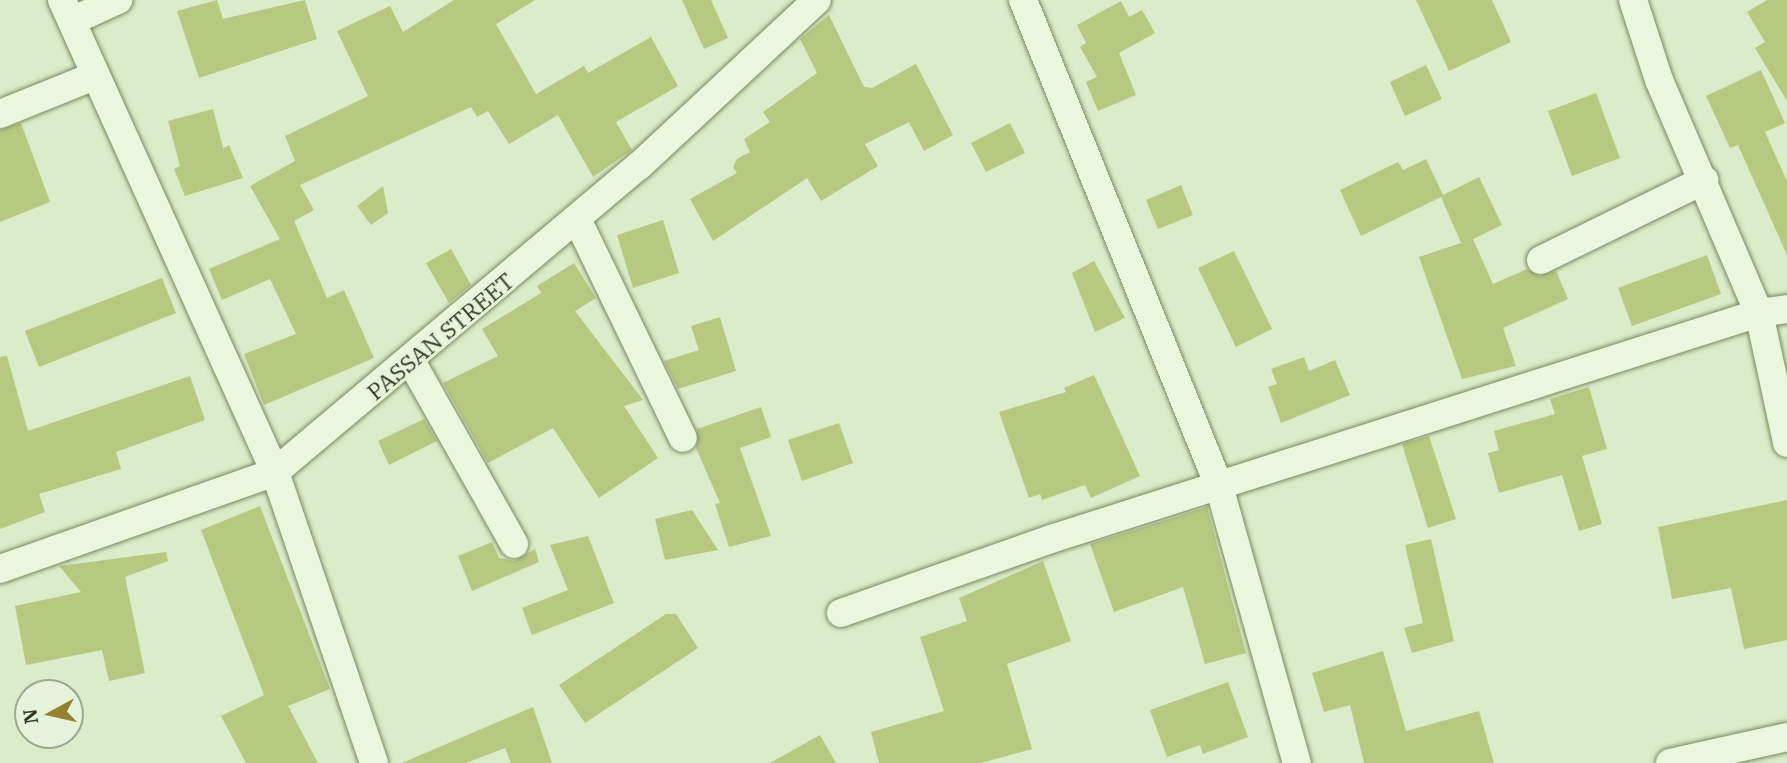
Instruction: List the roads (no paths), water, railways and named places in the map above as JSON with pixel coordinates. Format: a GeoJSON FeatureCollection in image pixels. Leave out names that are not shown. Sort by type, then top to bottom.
{"type":"FeatureCollection","features":[{"type":"Feature","properties":{"kind":"street"},"geometry":{"type":"LineString","coordinates":[[118,0],[67,10],[94,76],[275,472],[374,763]]}},
{"type":"Feature","properties":{"kind":"street","name":"PASSAN STREET"},"geometry":{"type":"LineString","coordinates":[[0,569],[275,472],[411,361],[576,219],[817,0]]}},
{"type":"Feature","properties":{"kind":"street"},"geometry":{"type":"LineString","coordinates":[[1023,0],[1219,486],[1297,763]]}},
{"type":"Feature","properties":{"kind":"street"},"geometry":{"type":"LineString","coordinates":[[1633,0],[1659,80],[1759,313],[1787,443]]}},
{"type":"Feature","properties":{"kind":"street"},"geometry":{"type":"LineString","coordinates":[[0,114],[94,76]]}},
{"type":"Feature","properties":{"kind":"street"},"geometry":{"type":"LineString","coordinates":[[1541,260],[1704,180]]}},
{"type":"Feature","properties":{"kind":"street"},"geometry":{"type":"LineString","coordinates":[[576,219],[684,438]]}},
{"type":"Feature","properties":{"kind":"street"},"geometry":{"type":"LineString","coordinates":[[841,613],[1219,486],[1759,313],[1787,309]]}},
{"type":"Feature","properties":{"kind":"street"},"geometry":{"type":"LineString","coordinates":[[411,361],[514,544]]}},
{"type":"Feature","properties":{"kind":"street"},"geometry":{"type":"LineString","coordinates":[[1670,763],[1787,737]]}}]}
